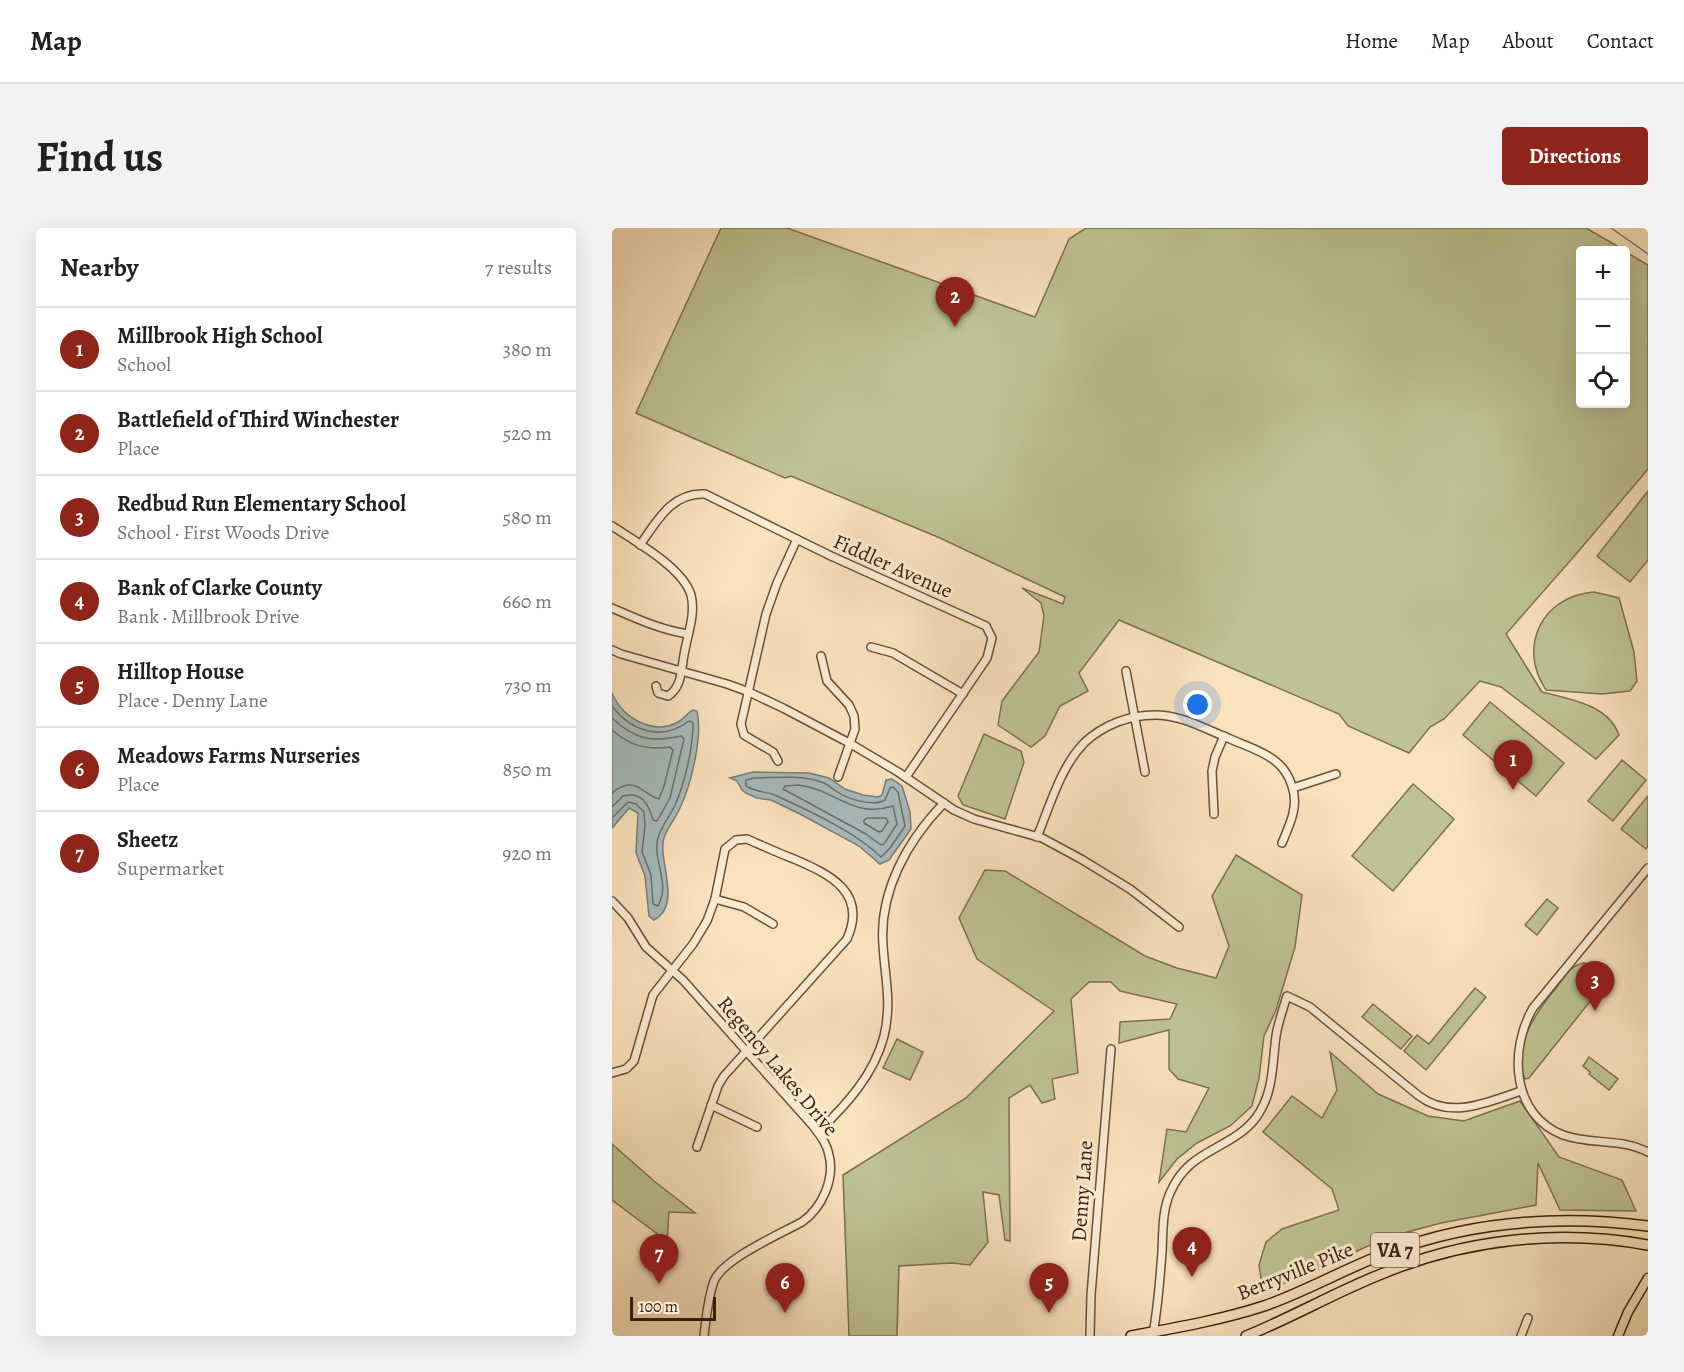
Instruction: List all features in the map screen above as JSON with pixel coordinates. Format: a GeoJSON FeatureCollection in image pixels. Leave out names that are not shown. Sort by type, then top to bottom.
{"type":"FeatureCollection","features":[{"type":"Feature","properties":{"kind":"highway","name":"Berryville Pike"},"geometry":{"type":"LineString","coordinates":[[1131,1336],[1153,1334],[1260,1307],[1390,1252],[1466,1230],[1512,1223],[1558,1220],[1605,1221],[1648,1226]]}},
{"type":"Feature","properties":{"kind":"highway","name":"Berryville Pike"},"geometry":{"type":"LineString","coordinates":[[1246,1336],[1381,1274],[1431,1256],[1517,1239],[1566,1237],[1608,1239],[1648,1245]]}},
{"type":"Feature","properties":{"kind":"main road"},"geometry":{"type":"LineString","coordinates":[[1618,1336],[1628,1312],[1648,1278]]}},
{"type":"Feature","properties":{"kind":"street","name":"Fiddler Avenue"},"geometry":{"type":"LineString","coordinates":[[640,545],[673,503],[684,496],[705,494],[986,626],[992,638],[991,650],[979,673],[906,777]]}},
{"type":"Feature","properties":{"kind":"street"},"geometry":{"type":"LineString","coordinates":[[612,526],[681,578],[690,594],[692,614],[678,687],[668,696],[658,693],[656,686]]}},
{"type":"Feature","properties":{"kind":"street"},"geometry":{"type":"LineString","coordinates":[[778,761],[773,752],[744,735],[741,724],[768,607],[797,539]]}},
{"type":"Feature","properties":{"kind":"street"},"geometry":{"type":"LineString","coordinates":[[612,608],[669,631],[688,634]]}},
{"type":"Feature","properties":{"kind":"street"},"geometry":{"type":"LineString","coordinates":[[871,647],[893,653],[963,694]]}},
{"type":"Feature","properties":{"kind":"street"},"geometry":{"type":"LineString","coordinates":[[612,650],[749,692],[851,744],[944,803],[974,819],[1037,837],[1081,859],[1112,877],[1179,927]]}},
{"type":"Feature","properties":{"kind":"street"},"geometry":{"type":"LineString","coordinates":[[820,656],[827,681],[849,705],[854,716],[855,729],[838,777]]}},
{"type":"Feature","properties":{"kind":"street"},"geometry":{"type":"LineString","coordinates":[[1126,671],[1145,772]]}},
{"type":"Feature","properties":{"kind":"street"},"geometry":{"type":"LineString","coordinates":[[1037,837],[1061,779],[1077,752],[1100,731],[1119,721],[1155,715],[1189,721],[1275,760],[1287,774],[1293,788],[1294,811],[1282,843]]}},
{"type":"Feature","properties":{"kind":"street"},"geometry":{"type":"LineString","coordinates":[[1214,814],[1213,763],[1224,736]]}},
{"type":"Feature","properties":{"kind":"street"},"geometry":{"type":"LineString","coordinates":[[1293,788],[1336,774]]}},
{"type":"Feature","properties":{"kind":"street"},"geometry":{"type":"LineString","coordinates":[[818,1132],[850,1099],[863,1081],[883,1038],[889,999],[883,945],[884,915],[890,888],[899,866],[925,825],[944,803]]}},
{"type":"Feature","properties":{"kind":"street"},"geometry":{"type":"LineString","coordinates":[[612,1073],[626,1069],[634,1061],[653,995],[701,932],[715,899],[725,849],[732,842],[747,839],[826,874],[843,887],[852,909],[852,926],[842,945],[724,1076],[711,1105],[697,1147]]}},
{"type":"Feature","properties":{"kind":"street"},"geometry":{"type":"LineString","coordinates":[[1648,868],[1544,994],[1528,1017],[1518,1051],[1521,1091],[1535,1114],[1556,1132],[1577,1138],[1626,1143],[1648,1152]]}},
{"type":"Feature","properties":{"kind":"street"},"geometry":{"type":"LineString","coordinates":[[715,899],[744,907],[773,924]]}},
{"type":"Feature","properties":{"kind":"street","name":"Regency Lakes Drive"},"geometry":{"type":"LineString","coordinates":[[612,901],[627,918],[646,947],[673,970],[818,1132],[827,1148],[831,1163],[829,1181],[822,1198],[817,1208],[807,1218],[732,1260],[720,1271],[712,1289],[704,1336]]}},
{"type":"Feature","properties":{"kind":"street"},"geometry":{"type":"LineString","coordinates":[[1153,1334],[1164,1216],[1169,1194],[1177,1180],[1192,1163],[1206,1152],[1244,1131],[1260,1112],[1271,1087],[1277,1032],[1287,996],[1310,1007],[1432,1105],[1442,1108],[1464,1108],[1521,1091]]}},
{"type":"Feature","properties":{"kind":"street","name":"Denny Lane"},"geometry":{"type":"LineString","coordinates":[[1090,1336],[1091,1295],[1111,1049]]}},
{"type":"Feature","properties":{"kind":"street"},"geometry":{"type":"LineString","coordinates":[[711,1105],[757,1127]]}},
{"type":"Feature","properties":{"kind":"street"},"geometry":{"type":"LineString","coordinates":[[1521,1336],[1528,1318]]}},
{"type":"Feature","properties":{"kind":"green space"},"geometry":{"type":"Polygon","coordinates":[[[721,228],[787,228],[1035,317],[1069,239],[1086,228],[1586,228],[1617,246],[1576,246],[1576,408],[1630,408],[1630,254],[1648,265],[1648,469],[1506,634],[1542,692],[1586,704],[1597,710],[1614,725],[1619,735],[1596,759],[1501,687],[1480,681],[1444,719],[1430,727],[1409,753],[1348,726],[1339,714],[1119,620],[1079,673],[1088,691],[1060,706],[1045,736],[1031,747],[998,725],[1002,701],[1039,652],[1044,616],[1041,603],[1022,588],[1063,604],[1065,597],[940,538],[791,476],[785,478],[636,413],[721,228]]]}},
{"type":"Feature","properties":{"kind":"green space"},"geometry":{"type":"Polygon","coordinates":[[[1648,491],[1648,560],[1630,582],[1597,556],[1648,491]]]}},
{"type":"Feature","properties":{"kind":"green space"},"geometry":{"type":"Polygon","coordinates":[[[1594,592],[1619,598],[1634,652],[1637,681],[1630,691],[1602,694],[1546,690],[1538,674],[1534,657],[1535,641],[1540,626],[1548,613],[1560,603],[1594,592]]]}},
{"type":"Feature","properties":{"kind":"green space"},"geometry":{"type":"Polygon","coordinates":[[[1490,702],[1564,763],[1536,796],[1463,735],[1490,702]]]}},
{"type":"Feature","properties":{"kind":"green space"},"geometry":{"type":"Polygon","coordinates":[[[984,734],[1021,751],[1024,762],[1005,819],[963,805],[958,796],[984,734]]]}},
{"type":"Feature","properties":{"kind":"green space"},"geometry":{"type":"Polygon","coordinates":[[[1622,760],[1646,780],[1613,821],[1588,801],[1622,760]]]}},
{"type":"Feature","properties":{"kind":"green space"},"geometry":{"type":"Polygon","coordinates":[[[1413,784],[1454,819],[1393,891],[1352,856],[1413,784]]]}},
{"type":"Feature","properties":{"kind":"green space"},"geometry":{"type":"Polygon","coordinates":[[[1648,796],[1648,846],[1646,849],[1621,829],[1648,796]]]}},
{"type":"Feature","properties":{"kind":"green space"},"geometry":{"type":"Polygon","coordinates":[[[1236,855],[1302,895],[1295,947],[1276,1010],[1264,1036],[1259,1078],[1252,1106],[1230,1126],[1197,1143],[1177,1159],[1159,1182],[1167,1129],[1186,1132],[1209,1088],[1178,1079],[1169,1069],[1169,1030],[1119,1043],[1120,1022],[1170,1019],[1177,1004],[1120,991],[1111,982],[1089,982],[1071,999],[1078,1073],[1052,1079],[1055,1099],[1042,1103],[1030,1085],[1009,1098],[1010,1241],[1005,1240],[999,1195],[983,1192],[988,1242],[970,1265],[952,1263],[899,1266],[897,1336],[849,1336],[843,1175],[966,1098],[1054,1011],[977,959],[959,918],[985,870],[1005,871],[1145,956],[1177,968],[1216,978],[1229,946],[1212,896],[1236,855]]]}},
{"type":"Feature","properties":{"kind":"green space"},"geometry":{"type":"Polygon","coordinates":[[[1547,899],[1558,908],[1537,935],[1525,925],[1547,899]]]}},
{"type":"Feature","properties":{"kind":"green space"},"geometry":{"type":"Polygon","coordinates":[[[1584,963],[1593,966],[1599,972],[1601,980],[1599,990],[1529,1078],[1525,1079],[1521,1067],[1521,1055],[1528,1030],[1542,1006],[1565,976],[1575,966],[1584,963]]]}},
{"type":"Feature","properties":{"kind":"green space"},"geometry":{"type":"Polygon","coordinates":[[[1475,988],[1486,997],[1426,1070],[1404,1051],[1417,1035],[1429,1044],[1475,988]]]}},
{"type":"Feature","properties":{"kind":"green space"},"geometry":{"type":"Polygon","coordinates":[[[1373,1004],[1412,1036],[1401,1049],[1362,1017],[1373,1004]]]}},
{"type":"Feature","properties":{"kind":"green space"},"geometry":{"type":"Polygon","coordinates":[[[897,1039],[923,1052],[910,1080],[883,1068],[897,1039]]]}},
{"type":"Feature","properties":{"kind":"green space"},"geometry":{"type":"Polygon","coordinates":[[[1330,1052],[1378,1094],[1428,1116],[1464,1121],[1520,1101],[1559,1157],[1622,1180],[1636,1211],[1560,1210],[1538,1163],[1536,1205],[1441,1223],[1385,1238],[1263,1292],[1259,1265],[1266,1242],[1282,1229],[1339,1210],[1332,1189],[1263,1132],[1292,1096],[1322,1118],[1337,1090],[1330,1052]]]}},
{"type":"Feature","properties":{"kind":"green space"},"geometry":{"type":"Polygon","coordinates":[[[1589,1057],[1618,1079],[1609,1090],[1589,1074],[1590,1072],[1583,1066],[1589,1057]]]}},
{"type":"Feature","properties":{"kind":"green space"},"geometry":{"type":"Polygon","coordinates":[[[612,1144],[695,1213],[669,1212],[667,1241],[612,1200],[612,1144]]]}},
{"type":"Feature","properties":{"kind":"water"},"geometry":{"type":"Polygon","coordinates":[[[612,693],[616,702],[630,716],[639,722],[658,727],[668,726],[680,721],[693,710],[697,711],[697,747],[692,775],[683,800],[664,838],[667,904],[654,920],[649,916],[645,876],[636,853],[638,813],[629,808],[612,828],[612,693]]]}},
{"type":"Feature","properties":{"kind":"water"},"geometry":{"type":"Polygon","coordinates":[[[753,772],[809,773],[829,778],[845,789],[878,797],[882,795],[886,780],[892,779],[902,786],[910,812],[911,829],[889,860],[880,864],[859,846],[771,800],[757,798],[746,793],[737,781],[730,778],[753,772]]]}},
{"type":"Feature","properties":{"kind":"waterway"},"geometry":{"type":"LineString","coordinates":[[1611,228],[1648,254]]}},
{"type":"Feature","properties":{"kind":"place","name":"Battlefield of Third Winchester"},"geometry":{"type":"Point","coordinates":[955,327]}},
{"type":"Feature","properties":{"kind":"place","name":"Millbrook High School"},"geometry":{"type":"Point","coordinates":[1513,790]}},
{"type":"Feature","properties":{"kind":"place","name":"Redbud Run Elementary School"},"geometry":{"type":"Point","coordinates":[1595,1011]}},
{"type":"Feature","properties":{"kind":"place","name":"Bank of Clarke County"},"geometry":{"type":"Point","coordinates":[1192,1277]}},
{"type":"Feature","properties":{"kind":"place","name":"Sheetz"},"geometry":{"type":"Point","coordinates":[659,1284]}},
{"type":"Feature","properties":{"kind":"place","name":"Meadows Farms Nurseries"},"geometry":{"type":"Point","coordinates":[785,1313]}},
{"type":"Feature","properties":{"kind":"place","name":"Hilltop House"},"geometry":{"type":"Point","coordinates":[1049,1313]}}]}
